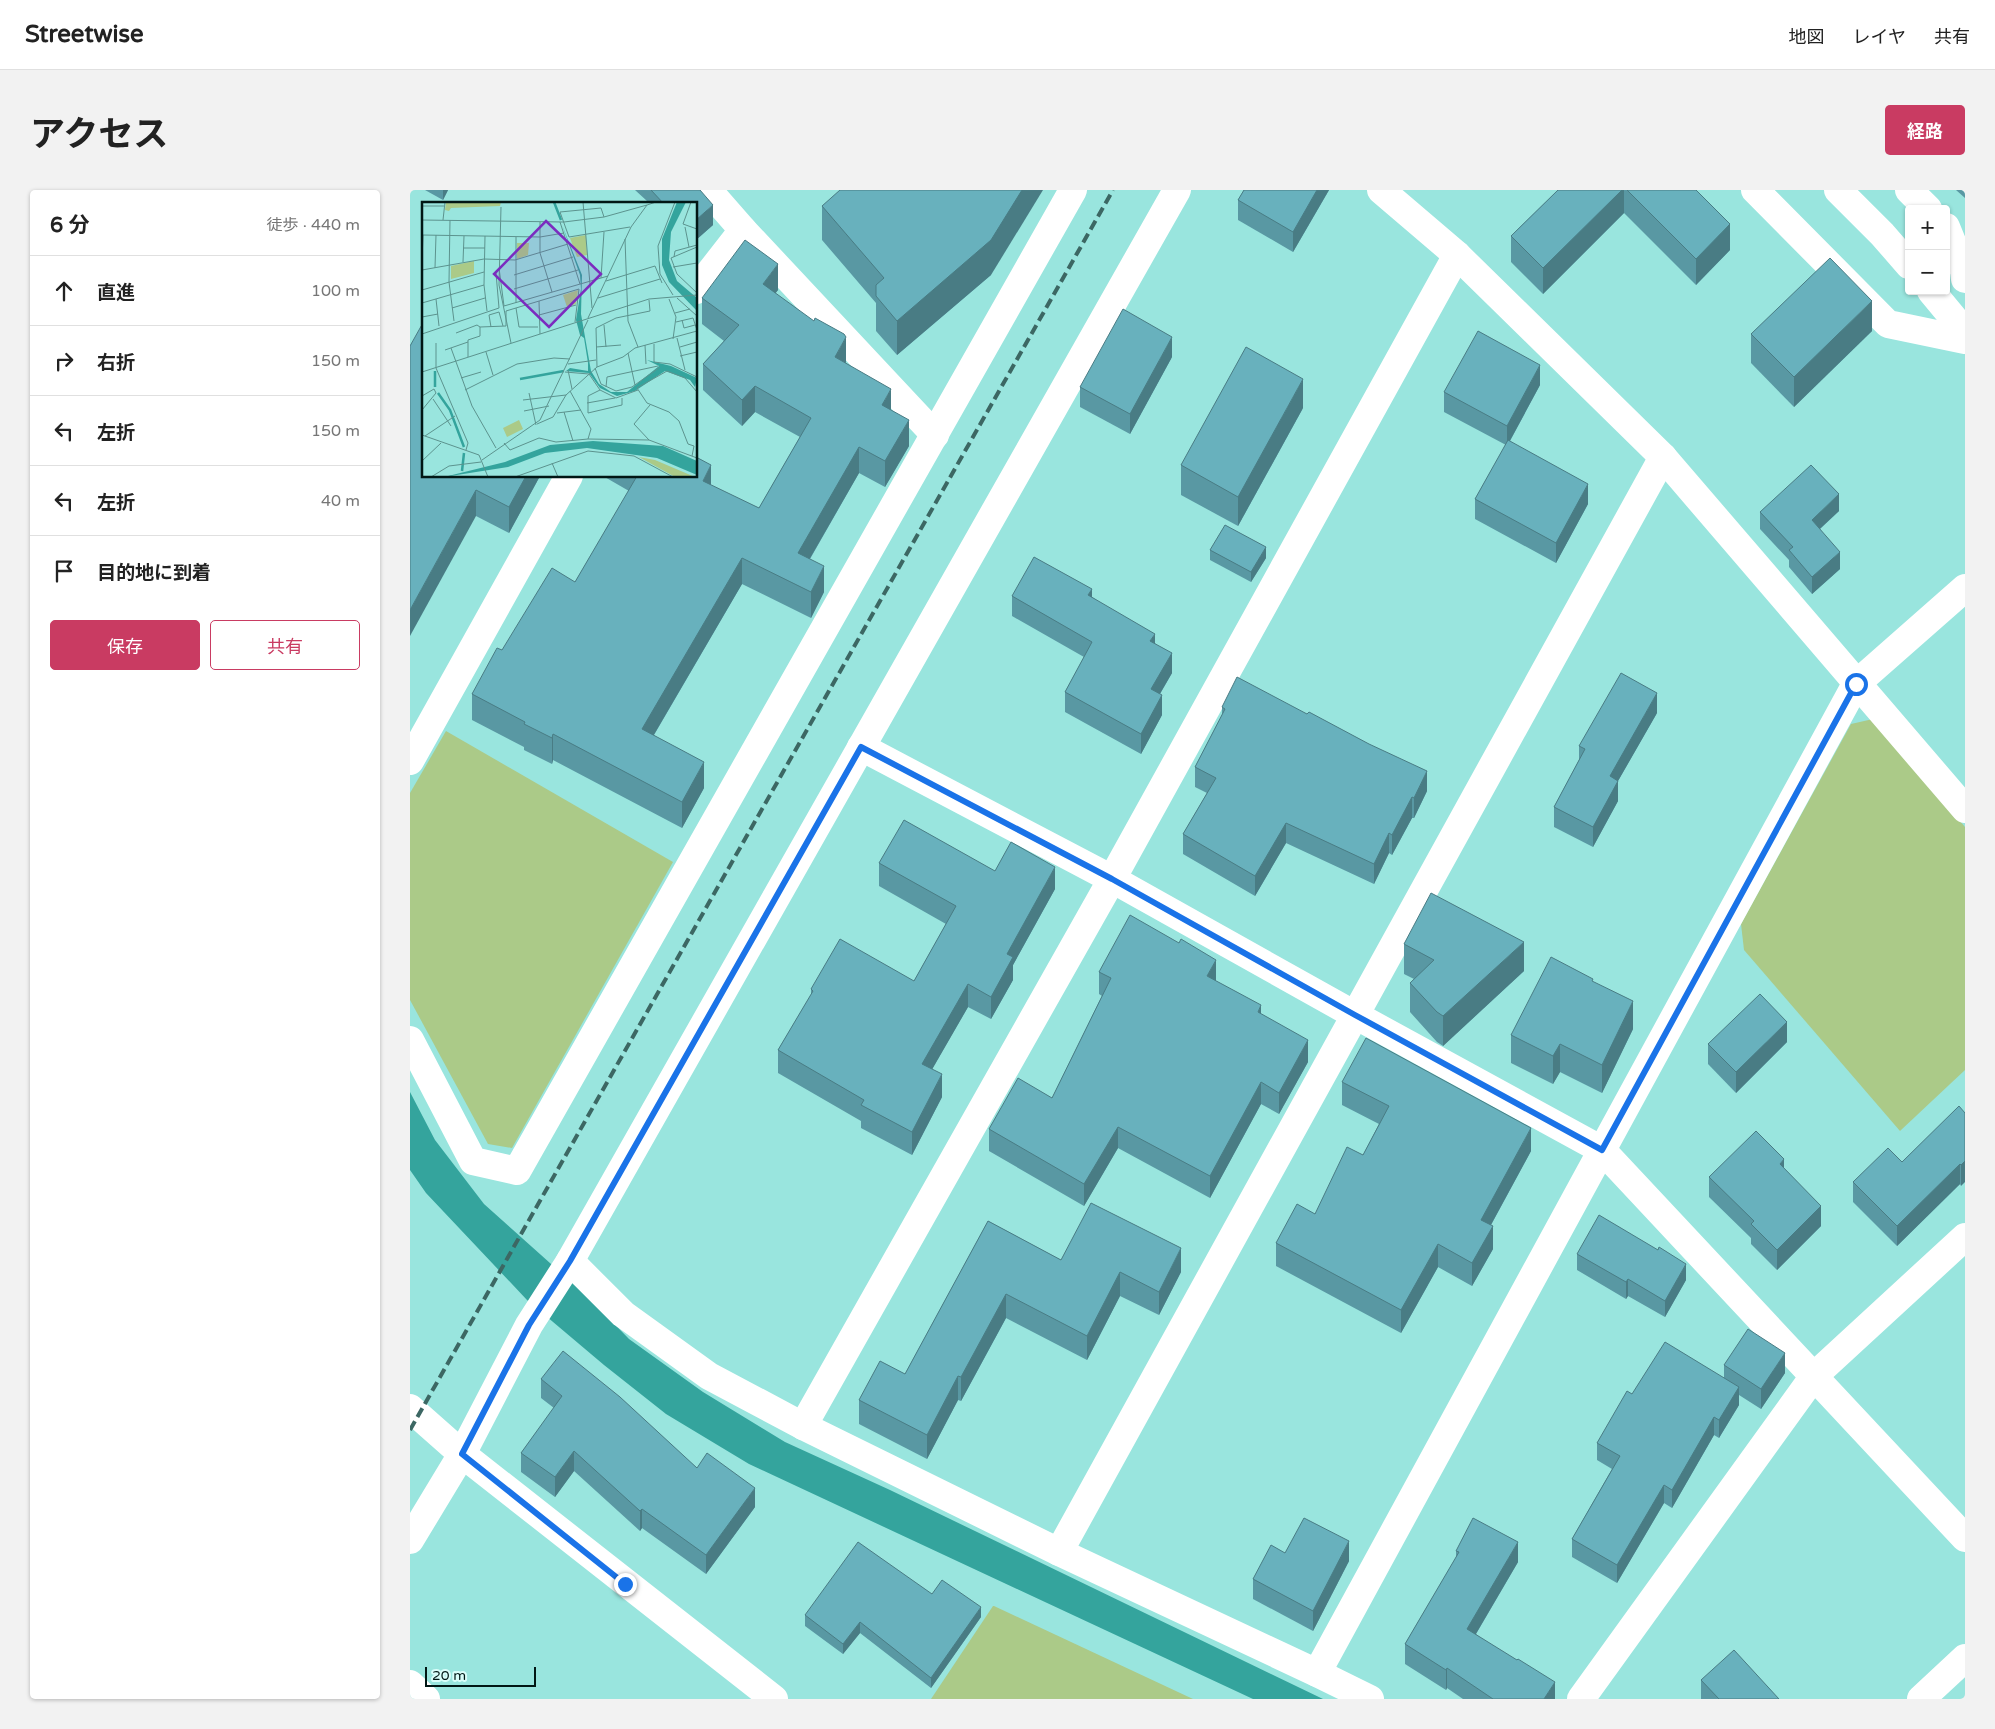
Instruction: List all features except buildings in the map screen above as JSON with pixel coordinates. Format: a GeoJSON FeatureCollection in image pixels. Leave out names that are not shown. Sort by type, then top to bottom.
{"type":"FeatureCollection","features":[{"type":"Feature","properties":{"kind":"street"},"geometry":{"type":"LineString","coordinates":[[708,190],[743,230],[935,435]]}},
{"type":"Feature","properties":{"kind":"street"},"geometry":{"type":"LineString","coordinates":[[410,1040],[473,1161],[517,1172],[1073,190]]}},
{"type":"Feature","properties":{"kind":"street"},"geometry":{"type":"LineString","coordinates":[[410,1540],[462,1454],[529,1325],[570,1261],[1177,190]]}},
{"type":"Feature","properties":{"kind":"street"},"geometry":{"type":"LineString","coordinates":[[1381,190],[1457,255],[1664,458],[1965,809]]}},
{"type":"Feature","properties":{"kind":"street"},"geometry":{"type":"LineString","coordinates":[[1755,190],[1888,324],[1965,340]]}},
{"type":"Feature","properties":{"kind":"street"},"geometry":{"type":"LineString","coordinates":[[1838,190],[1882,234],[1905,260]]}},
{"type":"Feature","properties":{"kind":"street"},"geometry":{"type":"LineString","coordinates":[[1909,190],[1924,205]]}},
{"type":"Feature","properties":{"kind":"street"},"geometry":{"type":"LineString","coordinates":[[698,287],[743,230]]}},
{"type":"Feature","properties":{"kind":"street"},"geometry":{"type":"LineString","coordinates":[[1950,237],[1964,271],[1965,279]]}},
{"type":"Feature","properties":{"kind":"street"},"geometry":{"type":"LineString","coordinates":[[803,1426],[1112,879],[1457,255]]}},
{"type":"Feature","properties":{"kind":"street"},"geometry":{"type":"LineString","coordinates":[[1933,295],[1965,332]]}},
{"type":"Feature","properties":{"kind":"street"},"geometry":{"type":"LineString","coordinates":[[1059,1552],[1664,458]]}},
{"type":"Feature","properties":{"kind":"street"},"geometry":{"type":"LineString","coordinates":[[410,761],[568,478]]}},
{"type":"Feature","properties":{"kind":"street"},"geometry":{"type":"LineString","coordinates":[[1317,1673],[1856,684],[1965,588]]}},
{"type":"Feature","properties":{"kind":"street"},"geometry":{"type":"LineString","coordinates":[[861,747],[1112,879],[1602,1150],[1965,1538]]}},
{"type":"Feature","properties":{"kind":"street"},"geometry":{"type":"LineString","coordinates":[[1581,1699],[1814,1376],[1965,1237]]}},
{"type":"Feature","properties":{"kind":"street"},"geometry":{"type":"LineString","coordinates":[[570,1261],[623,1314],[709,1376],[803,1426],[1059,1552],[1370,1699]]}},
{"type":"Feature","properties":{"kind":"street"},"geometry":{"type":"LineString","coordinates":[[410,1408],[462,1454],[774,1699]]}},
{"type":"Feature","properties":{"kind":"street"},"geometry":{"type":"LineString","coordinates":[[1921,1699],[1965,1658]]}},
{"type":"Feature","properties":{"kind":"street"},"geometry":{"type":"LineString","coordinates":[[410,1684],[426,1699]]}},
{"type":"Feature","properties":{"kind":"green space"},"geometry":{"type":"Polygon","coordinates":[[[1873,719],[1965,827],[1965,1070],[1900,1131],[1744,950],[1741,924],[1851,724],[1873,719]]]}},
{"type":"Feature","properties":{"kind":"green space"},"geometry":{"type":"Polygon","coordinates":[[[446,731],[673,862],[512,1148],[488,1144],[410,1000],[410,793],[446,731]]]}},
{"type":"Feature","properties":{"kind":"green space"},"geometry":{"type":"Polygon","coordinates":[[[994,1606],[1193,1699],[931,1699],[994,1606]]]}},
{"type":"Feature","properties":{"kind":"water"},"geometry":{"type":"Polygon","coordinates":[[[410,1092],[435,1140],[484,1204],[588,1297],[629,1339],[703,1392],[785,1442],[890,1490],[1323,1699],[1253,1699],[749,1464],[666,1414],[527,1300],[426,1193],[410,1170],[410,1092]]]}},
{"type":"Feature","properties":{"kind":"railway"},"geometry":{"type":"LineString","coordinates":[[410,1430],[1113,190]]}},
{"type":"Feature","properties":{"kind":"route"},"geometry":{"type":"LineString","coordinates":[[625,1584],[462,1454],[529,1325],[570,1261],[861,747],[1112,879],[1602,1150],[1856,684]]}}]}
